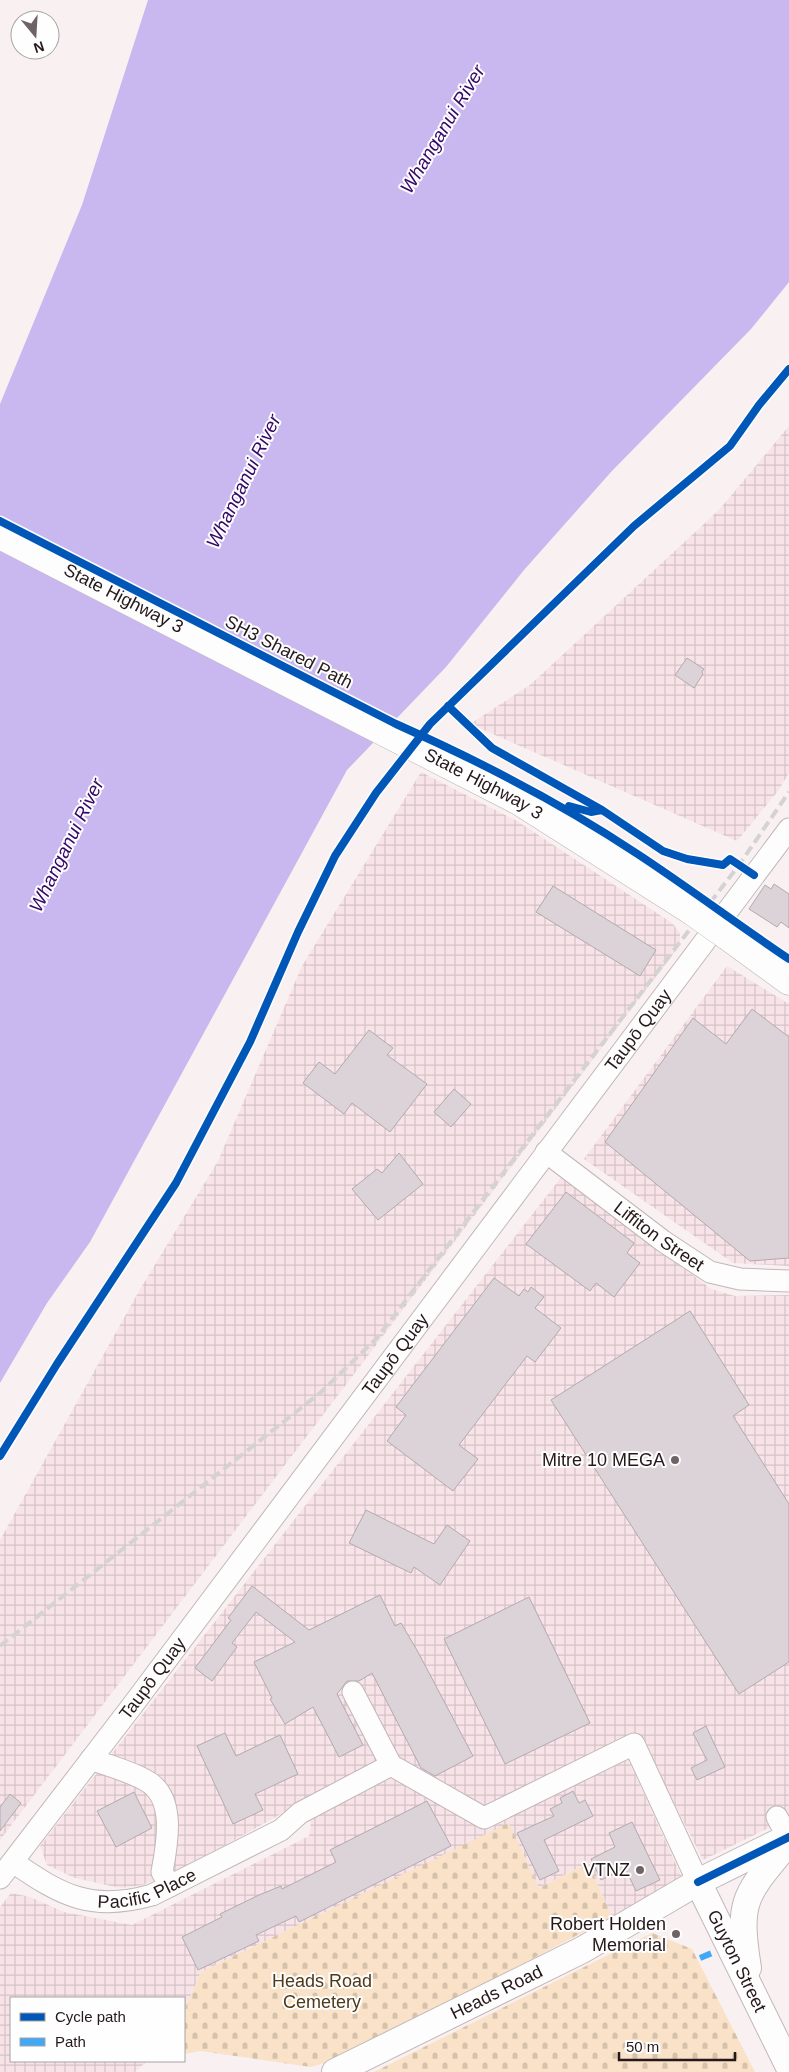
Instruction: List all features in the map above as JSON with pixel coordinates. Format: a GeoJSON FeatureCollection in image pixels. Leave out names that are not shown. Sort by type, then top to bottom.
{"type":"FeatureCollection","features":[{"type":"Feature","properties":{"kind":"highway","name":"State Highway 3"},"geometry":{"type":"LineString","coordinates":[[0,536],[454,767],[519,802],[692,911],[789,981]]}},
{"type":"Feature","properties":{"kind":"main road","name":"Heads Road"},"geometry":{"type":"LineString","coordinates":[[335,2072],[582,1950],[785,1830]]}},
{"type":"Feature","properties":{"kind":"main road"},"geometry":{"type":"LineString","coordinates":[[752,1993],[744,1943],[743,1914],[748,1896],[757,1878],[789,1842]]}},
{"type":"Feature","properties":{"kind":"main road","name":"Guyton Street"},"geometry":{"type":"LineString","coordinates":[[698,1882],[789,2067]]}},
{"type":"Feature","properties":{"kind":"street","name":"Taupō Quay"},"geometry":{"type":"LineString","coordinates":[[6,1870],[92,1759],[789,829]]}},
{"type":"Feature","properties":{"kind":"street","name":"Liffiton Street"},"geometry":{"type":"LineString","coordinates":[[546,1152],[663,1241],[710,1272],[740,1278],[789,1280]]}},
{"type":"Feature","properties":{"kind":"street"},"geometry":{"type":"LineString","coordinates":[[353,1692],[391,1765],[484,1818],[634,1744],[698,1882]]}},
{"type":"Feature","properties":{"kind":"street"},"geometry":{"type":"LineString","coordinates":[[92,1759],[147,1780],[160,1795],[166,1811],[169,1837],[162,1872],[170,1886]]}},
{"type":"Feature","properties":{"kind":"street","name":"Pacific Place"},"geometry":{"type":"LineString","coordinates":[[6,1870],[85,1900],[110,1903],[133,1900],[170,1886],[282,1830],[300,1813],[391,1765]]}},
{"type":"Feature","properties":{"kind":"shaded area"},"geometry":{"type":"Polygon","coordinates":[[[789,426],[789,773],[778,791],[737,841],[470,724],[530,685],[719,510],[789,426]]]}},
{"type":"Feature","properties":{"kind":"shaded area"},"geometry":{"type":"Polygon","coordinates":[[[421,772],[517,821],[672,923],[680,933],[680,945],[0,1840],[0,1540],[139,1291],[218,1161],[302,966],[421,772]]]}},
{"type":"Feature","properties":{"kind":"shaded area"},"geometry":{"type":"Polygon","coordinates":[[[727,966],[789,1004],[789,1266],[733,1263],[584,1159],[727,966]]]}},
{"type":"Feature","properties":{"kind":"shaded area"},"geometry":{"type":"Polygon","coordinates":[[[563,1175],[711,1289],[735,1296],[789,1295],[789,1818],[703,1860],[640,1736],[620,1741],[684,1882],[612,1917],[588,1863],[539,1888],[509,1824],[201,1972],[185,2009],[185,1997],[10,1997],[10,2062],[146,2062],[135,2072],[0,2072],[0,1907],[11,1893],[30,1897],[64,1912],[132,1925],[309,1836],[311,1822],[281,1814],[186,1867],[143,1885],[120,1888],[75,1878],[47,1865],[40,1846],[563,1175]]]}},
{"type":"Feature","properties":{"kind":"green space","name":"Heads Road Cemetery"},"geometry":{"type":"Polygon","coordinates":[[[509,1823],[539,1888],[588,1863],[612,1917],[347,2056],[311,2067],[200,2051],[185,2054],[185,2009],[201,1972],[509,1823]]]}},
{"type":"Feature","properties":{"kind":"green space"},"geometry":{"type":"Polygon","coordinates":[[[652,1933],[692,1949],[755,2072],[374,2072],[652,1933]]]}},
{"type":"Feature","properties":{"kind":"water","name":"Whanganui River"},"geometry":{"type":"Polygon","coordinates":[[[148,0],[789,0],[789,282],[751,329],[611,472],[524,570],[446,667],[347,770],[90,1242],[47,1303],[0,1383],[0,404],[82,205],[148,0]]]}},
{"type":"Feature","properties":{"kind":"building"},"geometry":{"type":"Polygon","coordinates":[[[687,658],[704,669],[694,688],[675,675],[687,658]]]}},
{"type":"Feature","properties":{"kind":"building"},"geometry":{"type":"Polygon","coordinates":[[[774,884],[789,894],[789,928],[781,922],[777,927],[749,909],[765,885],[771,889],[774,884]]]}},
{"type":"Feature","properties":{"kind":"building"},"geometry":{"type":"Polygon","coordinates":[[[553,886],[656,950],[640,976],[536,912],[553,886]]]}},
{"type":"Feature","properties":{"kind":"building"},"geometry":{"type":"Polygon","coordinates":[[[752,1009],[789,1037],[789,1258],[750,1261],[605,1142],[693,1018],[726,1044],[752,1009]]]}},
{"type":"Feature","properties":{"kind":"building"},"geometry":{"type":"Polygon","coordinates":[[[369,1030],[393,1048],[387,1055],[427,1084],[390,1132],[352,1103],[344,1114],[303,1083],[319,1062],[335,1074],[369,1030]]]}},
{"type":"Feature","properties":{"kind":"building"},"geometry":{"type":"Polygon","coordinates":[[[454,1089],[471,1104],[451,1127],[434,1112],[454,1089]]]}},
{"type":"Feature","properties":{"kind":"building"},"geometry":{"type":"Polygon","coordinates":[[[399,1153],[423,1184],[378,1220],[352,1189],[377,1169],[382,1173],[399,1153]]]}},
{"type":"Feature","properties":{"kind":"building"},"geometry":{"type":"Polygon","coordinates":[[[566,1192],[634,1243],[627,1253],[640,1263],[614,1297],[596,1283],[590,1291],[526,1244],[566,1192]]]}},
{"type":"Feature","properties":{"kind":"building"},"geometry":{"type":"Polygon","coordinates":[[[494,1278],[519,1296],[524,1289],[528,1292],[531,1287],[544,1297],[535,1308],[561,1328],[535,1362],[527,1356],[459,1445],[478,1459],[453,1491],[387,1441],[406,1415],[396,1407],[494,1278]]]}},
{"type":"Feature","properties":{"kind":"building","name":"Mitre 10 MEGA"},"geometry":{"type":"Polygon","coordinates":[[[690,1311],[749,1405],[733,1416],[789,1504],[789,1662],[739,1694],[551,1400],[690,1311]]]}},
{"type":"Feature","properties":{"kind":"building"},"geometry":{"type":"Polygon","coordinates":[[[366,1510],[434,1544],[447,1525],[470,1541],[440,1585],[414,1567],[411,1573],[349,1543],[366,1510]]]}},
{"type":"Feature","properties":{"kind":"building"},"geometry":{"type":"Polygon","coordinates":[[[252,1586],[309,1630],[380,1595],[395,1626],[401,1623],[418,1652],[473,1756],[435,1776],[421,1768],[372,1673],[359,1681],[347,1681],[337,1694],[363,1745],[339,1757],[313,1707],[285,1724],[270,1699],[272,1698],[254,1662],[295,1642],[256,1612],[232,1643],[237,1647],[212,1681],[195,1668],[231,1620],[228,1618],[252,1586]]]}},
{"type":"Feature","properties":{"kind":"building"},"geometry":{"type":"Polygon","coordinates":[[[529,1597],[590,1723],[505,1764],[444,1639],[529,1597]]]}},
{"type":"Feature","properties":{"kind":"building"},"geometry":{"type":"Polygon","coordinates":[[[706,1726],[725,1767],[697,1780],[691,1768],[707,1760],[693,1733],[706,1726]]]}},
{"type":"Feature","properties":{"kind":"building"},"geometry":{"type":"Polygon","coordinates":[[[225,1733],[236,1756],[280,1735],[298,1774],[255,1794],[263,1810],[233,1824],[197,1746],[225,1733]]]}},
{"type":"Feature","properties":{"kind":"building"},"geometry":{"type":"Polygon","coordinates":[[[573,1791],[579,1803],[585,1800],[593,1816],[544,1840],[559,1871],[540,1880],[517,1833],[554,1816],[550,1809],[562,1803],[560,1798],[573,1791]]]}},
{"type":"Feature","properties":{"kind":"building"},"geometry":{"type":"Polygon","coordinates":[[[134,1792],[152,1828],[116,1847],[97,1811],[134,1792]]]}},
{"type":"Feature","properties":{"kind":"building"},"geometry":{"type":"Polygon","coordinates":[[[10,1794],[21,1803],[0,1831],[0,1807],[10,1794]]]}},
{"type":"Feature","properties":{"kind":"building"},"geometry":{"type":"Polygon","coordinates":[[[427,1801],[451,1846],[299,1922],[296,1916],[256,1935],[259,1941],[198,1970],[182,1937],[222,1917],[220,1914],[259,1895],[281,1886],[282,1889],[336,1862],[330,1850],[427,1801]]]}},
{"type":"Feature","properties":{"kind":"building"},"geometry":{"type":"Polygon","coordinates":[[[632,1822],[660,1880],[636,1891],[625,1868],[601,1880],[591,1859],[615,1847],[609,1833],[632,1822]]]}},
{"type":"Feature","properties":{"kind":"railway"},"geometry":{"type":"LineString","coordinates":[[0,1646],[320,1393],[377,1338],[739,865],[789,792]]}},
{"type":"Feature","properties":{"kind":"marked path"},"geometry":{"type":"LineString","coordinates":[[700,1958],[712,1953]]}},
{"type":"Feature","properties":{"kind":"cycle path"},"geometry":{"type":"LineString","coordinates":[[0,1456],[57,1364],[176,1183],[250,1042],[298,932],[335,856],[376,793],[430,724],[634,526],[730,446],[759,405],[789,369]]}},
{"type":"Feature","properties":{"kind":"cycle path","name":"SH3 Shared Path"},"geometry":{"type":"LineString","coordinates":[[0,521],[396,724],[489,768],[549,800],[636,853],[789,959]]}},
{"type":"Feature","properties":{"kind":"cycle path"},"geometry":{"type":"LineString","coordinates":[[448,706],[492,748],[602,810]]}},
{"type":"Feature","properties":{"kind":"cycle path"},"geometry":{"type":"LineString","coordinates":[[569,806],[591,812],[602,810],[663,851],[687,859],[723,865],[730,859],[754,875]]}},
{"type":"Feature","properties":{"kind":"cycle path"},"geometry":{"type":"LineString","coordinates":[[698,1882],[789,1837]]}},
{"type":"Feature","properties":{"kind":"place","name":"Mitre 10 MEGA"},"geometry":{"type":"Point","coordinates":[675,1460]}},
{"type":"Feature","properties":{"kind":"place","name":"VTNZ"},"geometry":{"type":"Point","coordinates":[640,1870]}},
{"type":"Feature","properties":{"kind":"place","name":"Robert Holden Memorial"},"geometry":{"type":"Point","coordinates":[676,1934]}}]}
